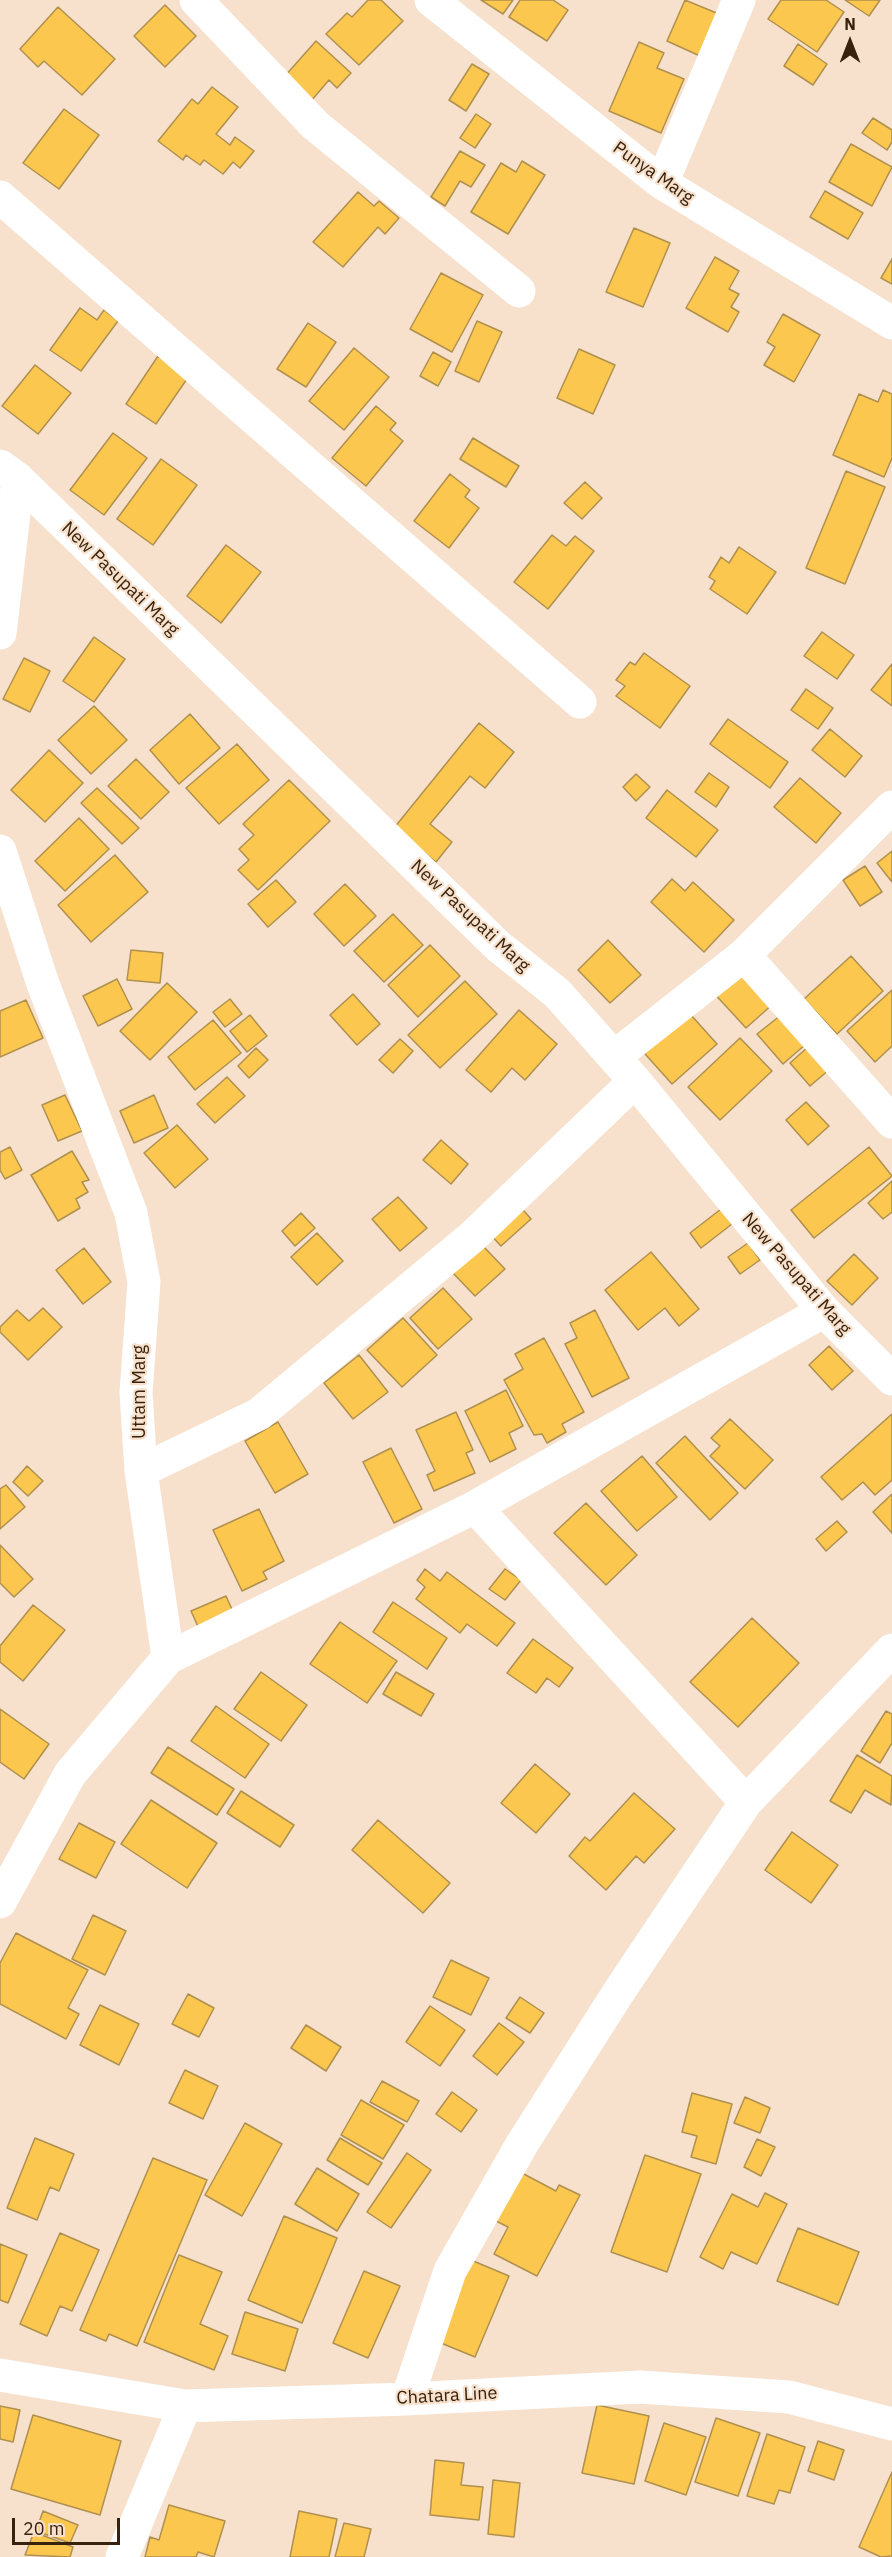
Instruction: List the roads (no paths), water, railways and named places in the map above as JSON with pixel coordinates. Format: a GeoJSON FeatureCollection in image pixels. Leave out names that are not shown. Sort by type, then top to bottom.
{"type":"FeatureCollection","features":[{"type":"Feature","properties":{"kind":"street"},"geometry":{"type":"LineString","coordinates":[[196,0],[315,125],[519,291]]}},
{"type":"Feature","properties":{"kind":"street","name":"Punya Marg"},"geometry":{"type":"LineString","coordinates":[[431,0],[662,183],[892,323]]}},
{"type":"Feature","properties":{"kind":"street"},"geometry":{"type":"LineString","coordinates":[[662,183],[739,0]]}},
{"type":"Feature","properties":{"kind":"street"},"geometry":{"type":"LineString","coordinates":[[0,197],[580,702]]}},
{"type":"Feature","properties":{"kind":"street"},"geometry":{"type":"LineString","coordinates":[[0,633],[9,472]]}},
{"type":"Feature","properties":{"kind":"street","name":"New Pasupati Marg"},"geometry":{"type":"LineString","coordinates":[[9,472],[498,946],[557,993],[625,1069],[824,1311],[892,1379]]}},
{"type":"Feature","properties":{"kind":"street"},"geometry":{"type":"LineString","coordinates":[[141,1471],[259,1414],[472,1237],[625,1069],[744,956],[892,807]]}},
{"type":"Feature","properties":{"kind":"street","name":"Uttam Marg"},"geometry":{"type":"LineString","coordinates":[[0,851],[43,984],[131,1213],[144,1282],[136,1393],[141,1471],[168,1659]]}},
{"type":"Feature","properties":{"kind":"street"},"geometry":{"type":"LineString","coordinates":[[744,956],[892,1122]]}},
{"type":"Feature","properties":{"kind":"street"},"geometry":{"type":"LineString","coordinates":[[0,1902],[70,1774],[168,1659],[475,1507],[824,1311]]}},
{"type":"Feature","properties":{"kind":"street"},"geometry":{"type":"LineString","coordinates":[[475,1507],[746,1802]]}},
{"type":"Feature","properties":{"kind":"street"},"geometry":{"type":"LineString","coordinates":[[407,2399],[450,2271],[528,2135],[620,1990],[746,1802],[892,1650]]}},
{"type":"Feature","properties":{"kind":"street","name":"Chatara Line"},"geometry":{"type":"LineString","coordinates":[[0,2375],[185,2406],[407,2399],[640,2387],[789,2397],[892,2424]]}},
{"type":"Feature","properties":{"kind":"street"},"geometry":{"type":"LineString","coordinates":[[122,2557],[185,2406]]}}]}
